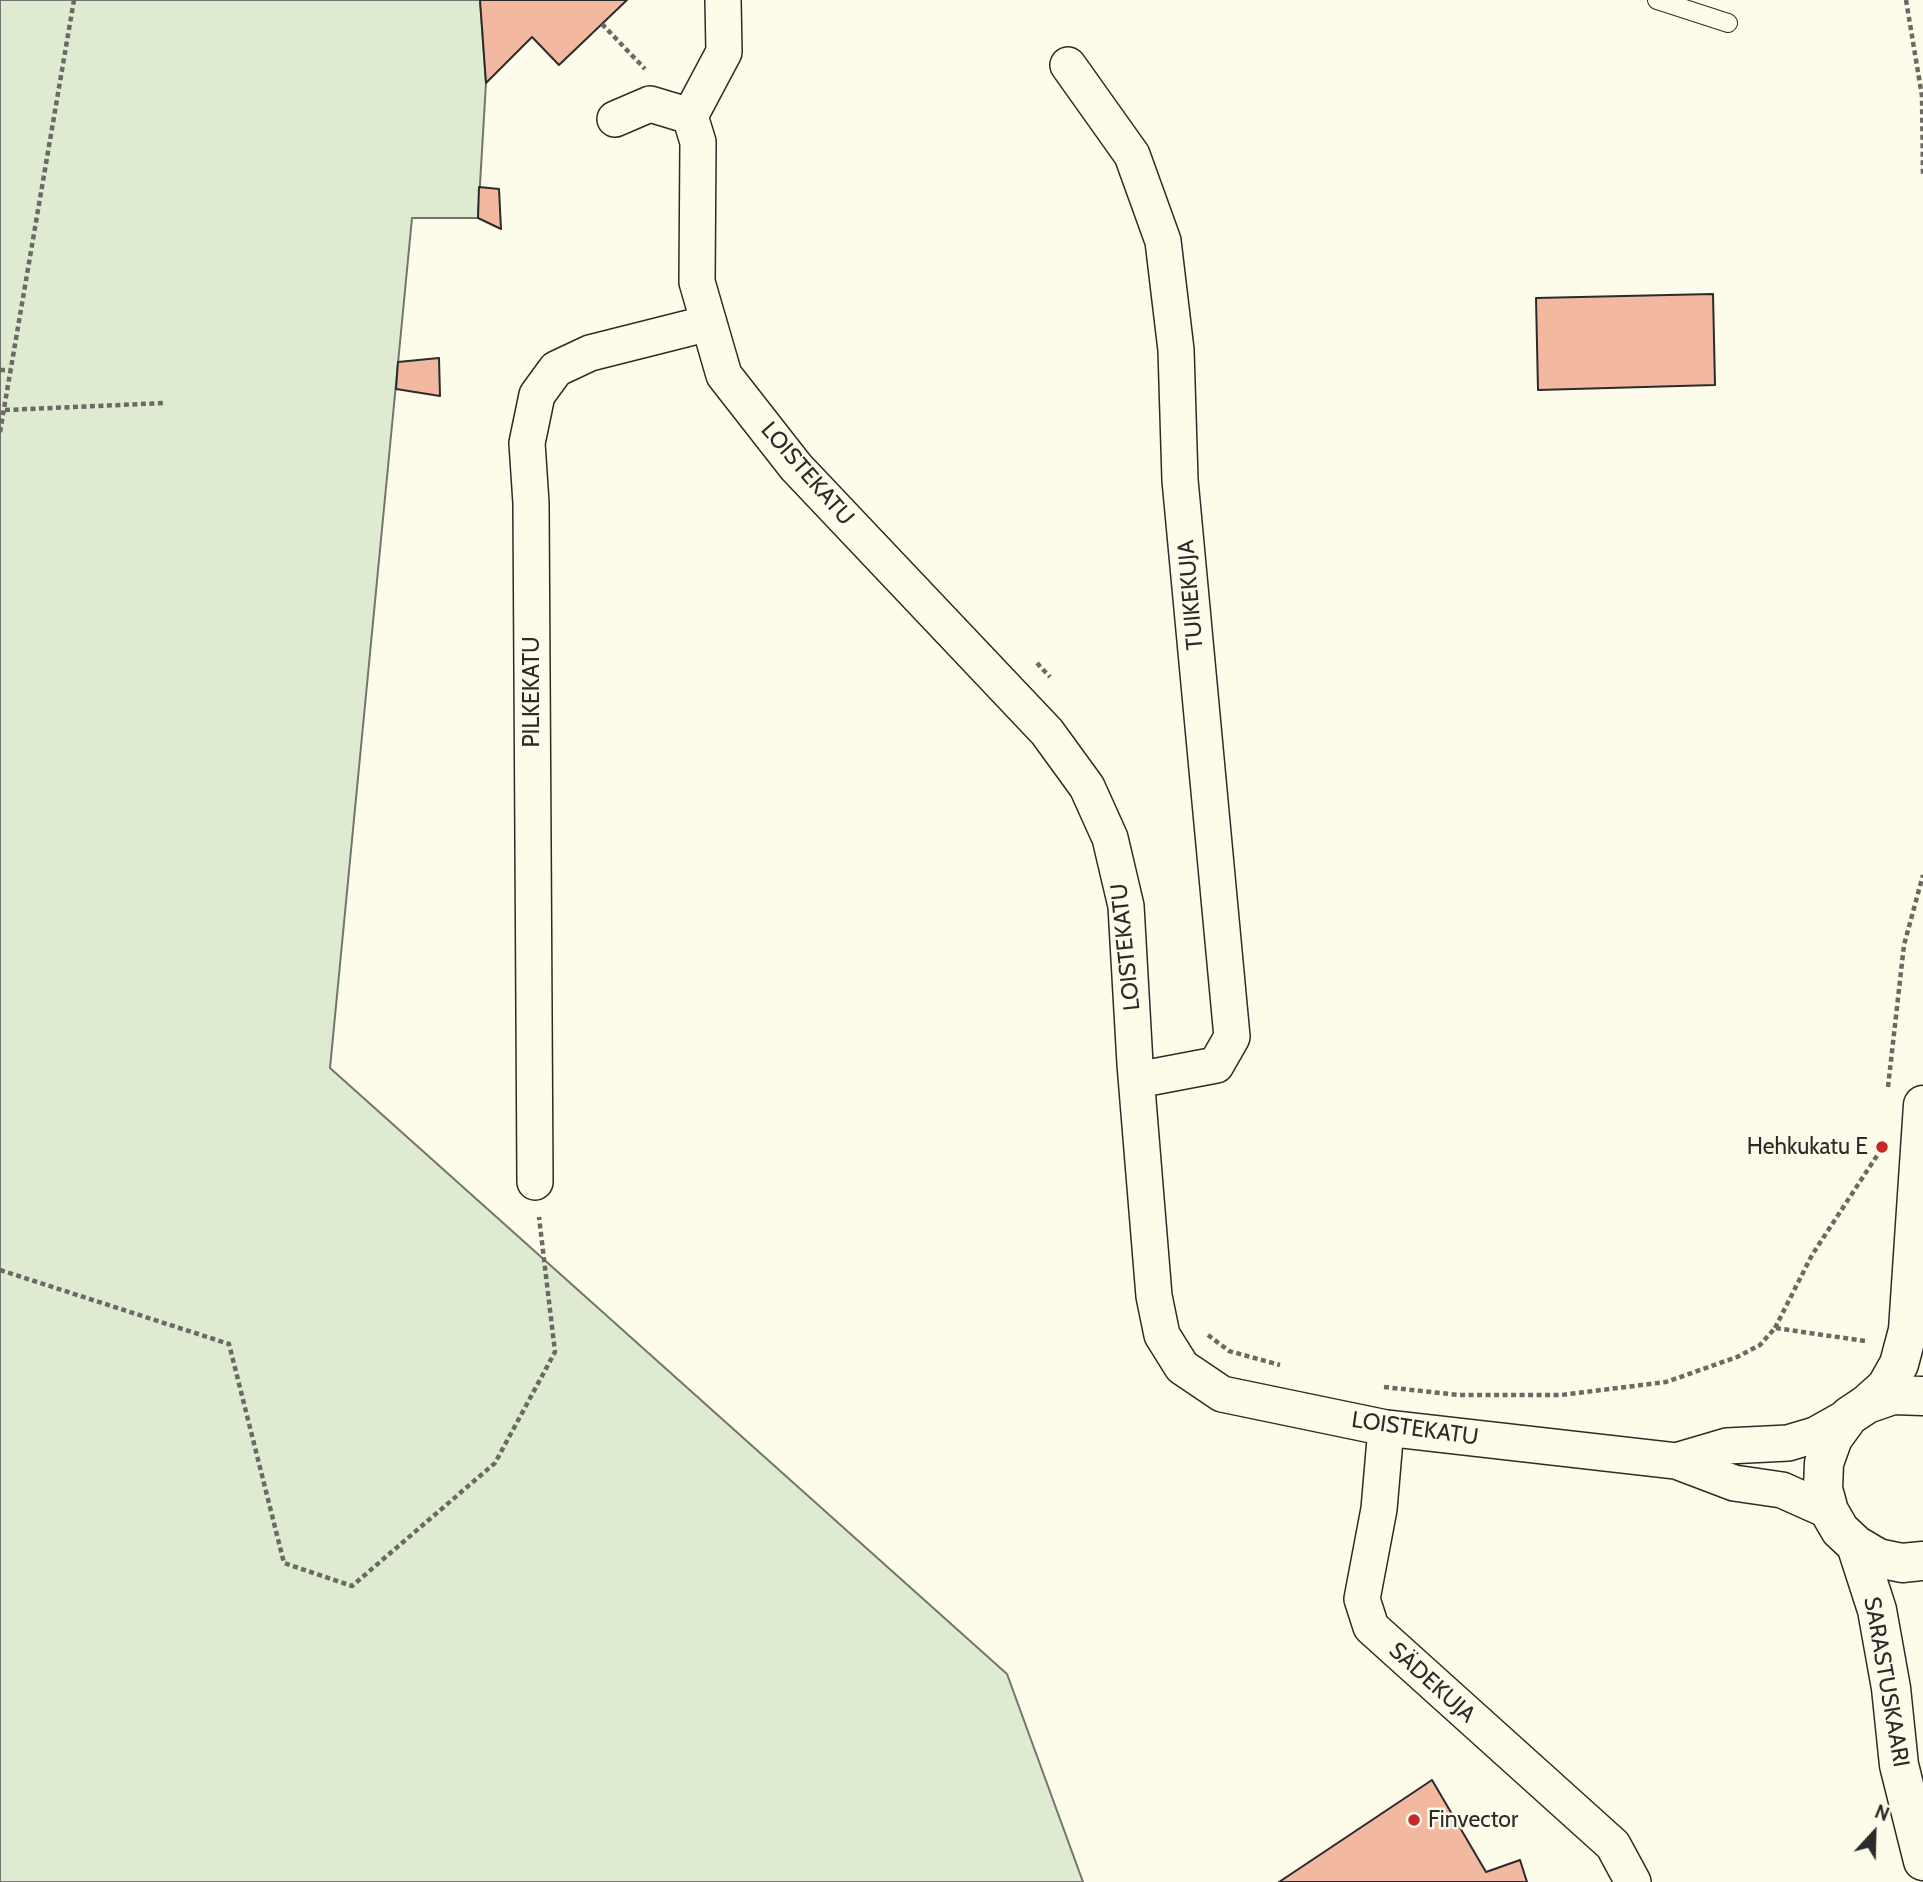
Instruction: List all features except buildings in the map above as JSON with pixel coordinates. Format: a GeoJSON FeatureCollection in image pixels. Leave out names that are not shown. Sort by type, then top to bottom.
{"type":"FeatureCollection","features":[{"type":"Feature","properties":{"kind":"street"},"geometry":{"type":"LineString","coordinates":[[615,119],[650,104],[690,117],[724,52],[723,0]]}},
{"type":"Feature","properties":{"kind":"street","name":"TUIKEKUJA"},"geometry":{"type":"LineString","coordinates":[[1068,65],[1132,155],[1163,241],[1176,351],[1180,480],[1232,1037],[1216,1065],[1137,1080]]}},
{"type":"Feature","properties":{"kind":"street","name":"LOISTEKATU"},"geometry":{"type":"LineString","coordinates":[[690,117],[698,142],[697,282],[724,375],[796,467],[1047,732],[1087,787],[1110,838],[1126,906],[1154,1296],[1162,1335],[1182,1367],[1222,1394],[1386,1428],[1676,1461],[1734,1483],[1782,1490],[1829,1511]]}},
{"type":"Feature","properties":{"kind":"street","name":"PILKEKATU"},"geometry":{"type":"LineString","coordinates":[[535,1182],[531,503],[527,443],[537,395],[556,369],[590,353],[709,323]]}},
{"type":"Feature","properties":{"kind":"street"},"geometry":{"type":"LineString","coordinates":[[1905,1099],[1908,1330],[1899,1364],[1886,1387],[1858,1410],[1833,1438],[1824,1463],[1823,1489],[1829,1511],[1840,1530],[1856,1545],[1878,1558],[1902,1563],[1923,1561]]}},
{"type":"Feature","properties":{"kind":"street"},"geometry":{"type":"LineString","coordinates":[[1858,1410],[1893,1395],[1923,1396]]}},
{"type":"Feature","properties":{"kind":"street","name":"LOISTEKATU"},"geometry":{"type":"LineString","coordinates":[[1676,1461],[1727,1446],[1788,1444],[1815,1435],[1858,1410]]}},
{"type":"Feature","properties":{"kind":"street","name":"SÄDEKUJA"},"geometry":{"type":"LineString","coordinates":[[1386,1428],[1379,1509],[1362,1599],[1371,1627],[1613,1845],[1633,1882]]}},
{"type":"Feature","properties":{"kind":"street","name":"SARASTUSKAARI"},"geometry":{"type":"LineString","coordinates":[[1856,1545],[1877,1610],[1891,1688],[1899,1765],[1923,1861]]}},
{"type":"Feature","properties":{"kind":"lane"},"geometry":{"type":"LineString","coordinates":[[1657,0],[1728,23]]}},
{"type":"Feature","properties":{"kind":"path"},"geometry":{"type":"LineString","coordinates":[[0,432],[74,0]]}},
{"type":"Feature","properties":{"kind":"path"},"geometry":{"type":"LineString","coordinates":[[1906,0],[1922,96],[1923,176]]}},
{"type":"Feature","properties":{"kind":"path"},"geometry":{"type":"LineString","coordinates":[[0,370],[12,370]]}},
{"type":"Feature","properties":{"kind":"path"},"geometry":{"type":"LineString","coordinates":[[5,410],[165,403]]}},
{"type":"Feature","properties":{"kind":"path"},"geometry":{"type":"LineString","coordinates":[[1036,662],[1054,682]]}},
{"type":"Feature","properties":{"kind":"path"},"geometry":{"type":"LineString","coordinates":[[1905,1099],[1904,946],[1923,875]]}},
{"type":"Feature","properties":{"kind":"path"},"geometry":{"type":"LineString","coordinates":[[1378,1386],[1459,1395],[1561,1395],[1666,1382],[1737,1357],[1760,1345],[1776,1328],[1812,1255],[1882,1147]]}},
{"type":"Feature","properties":{"kind":"path"},"geometry":{"type":"LineString","coordinates":[[0,1270],[229,1344],[284,1563],[352,1586],[495,1463],[555,1352],[535,1182]]}},
{"type":"Feature","properties":{"kind":"path"},"geometry":{"type":"LineString","coordinates":[[1776,1328],[1871,1342]]}},
{"type":"Feature","properties":{"kind":"path"},"geometry":{"type":"LineString","coordinates":[[1200,1329],[1229,1350],[1282,1366]]}},
{"type":"Feature","properties":{"kind":"green space"},"geometry":{"type":"Polygon","coordinates":[[[0,0],[480,0],[486,83],[478,218],[412,218],[330,1068],[1007,1674],[1083,1882],[0,1882],[0,0]]]}},
{"type":"Feature","properties":{"kind":"place","name":"Hehkukatu E"},"geometry":{"type":"Point","coordinates":[1882,1147]}},
{"type":"Feature","properties":{"kind":"place","name":"Finvector"},"geometry":{"type":"Point","coordinates":[1414,1820]}}]}
